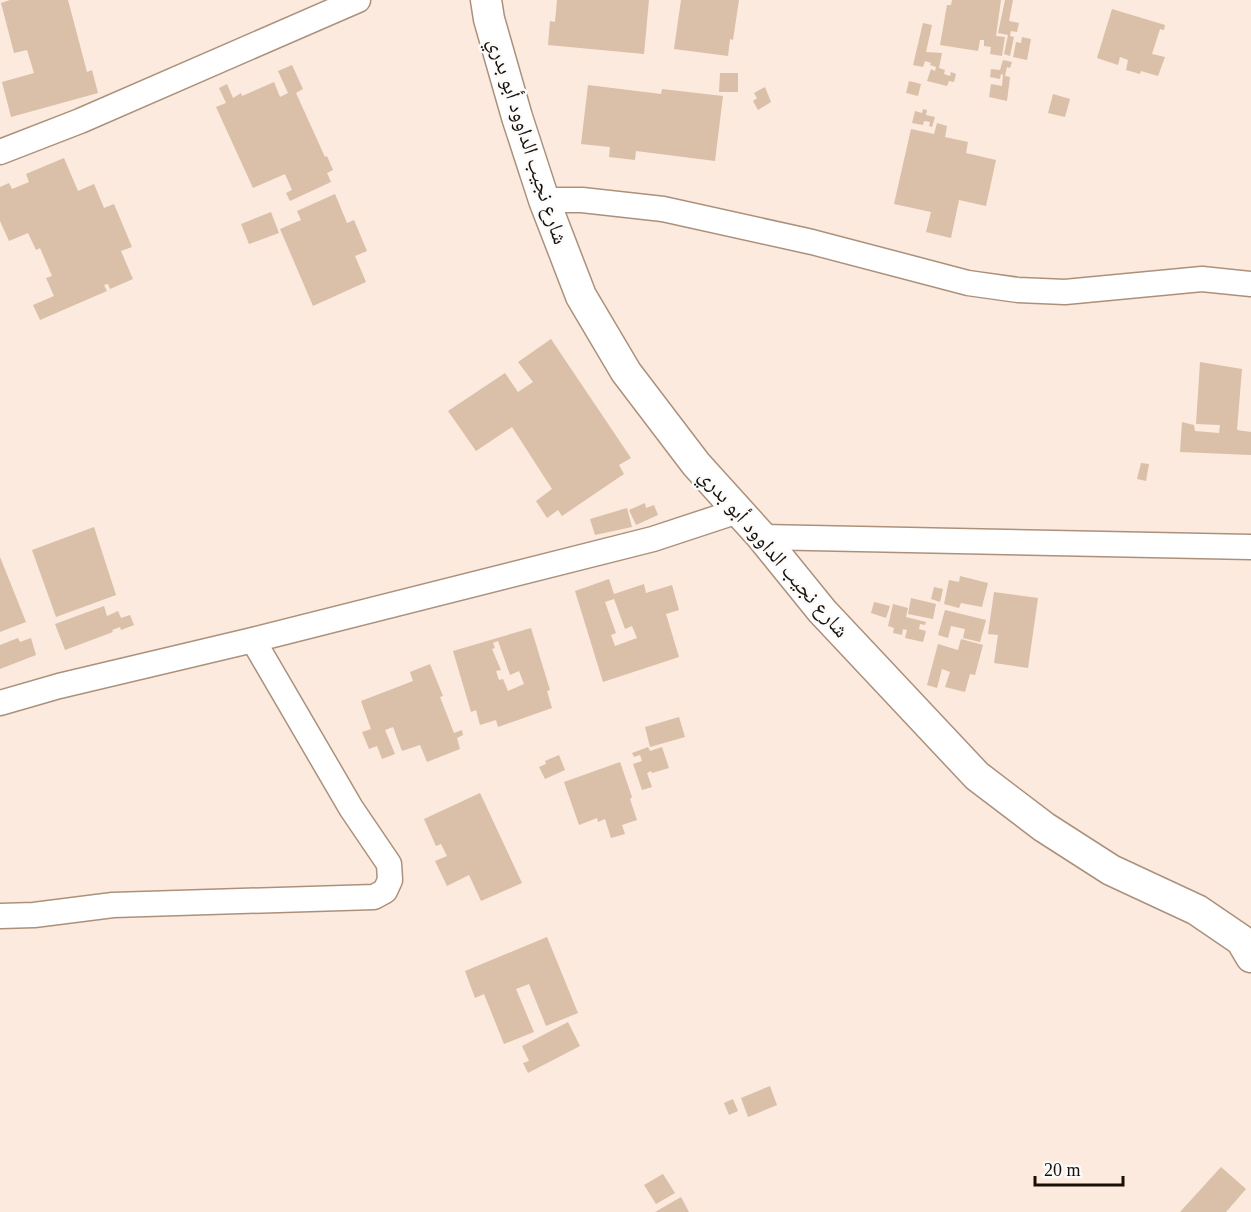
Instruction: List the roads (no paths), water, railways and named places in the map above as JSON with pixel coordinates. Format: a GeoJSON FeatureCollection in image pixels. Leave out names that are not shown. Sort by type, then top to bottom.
{"type":"FeatureCollection","features":[{"type":"Feature","properties":{"kind":"street"},"geometry":{"type":"LineString","coordinates":[[0,152],[80,121],[358,0]]}},
{"type":"Feature","properties":{"kind":"street","name":"شارع نجيب الداوود أبو بدري"},"geometry":{"type":"LineString","coordinates":[[486,0],[489,20],[544,200],[581,296],[609,346],[658,416],[822,611],[977,776],[1044,827],[1111,870],[1197,910],[1241,940],[1251,957]]}},
{"type":"Feature","properties":{"kind":"street"},"geometry":{"type":"LineString","coordinates":[[544,200],[593,201],[663,209],[812,242],[968,283],[1008,289],[1065,292],[1202,279],[1251,284]]}},
{"type":"Feature","properties":{"kind":"street"},"geometry":{"type":"LineString","coordinates":[[0,703],[59,686],[253,640],[653,539],[738,512]]}},
{"type":"Feature","properties":{"kind":"street"},"geometry":{"type":"LineString","coordinates":[[762,537],[1251,547]]}},
{"type":"Feature","properties":{"kind":"street"},"geometry":{"type":"LineString","coordinates":[[0,916],[34,915],[113,905],[374,897],[385,891],[390,880],[389,864],[351,808],[253,640]]}}]}
